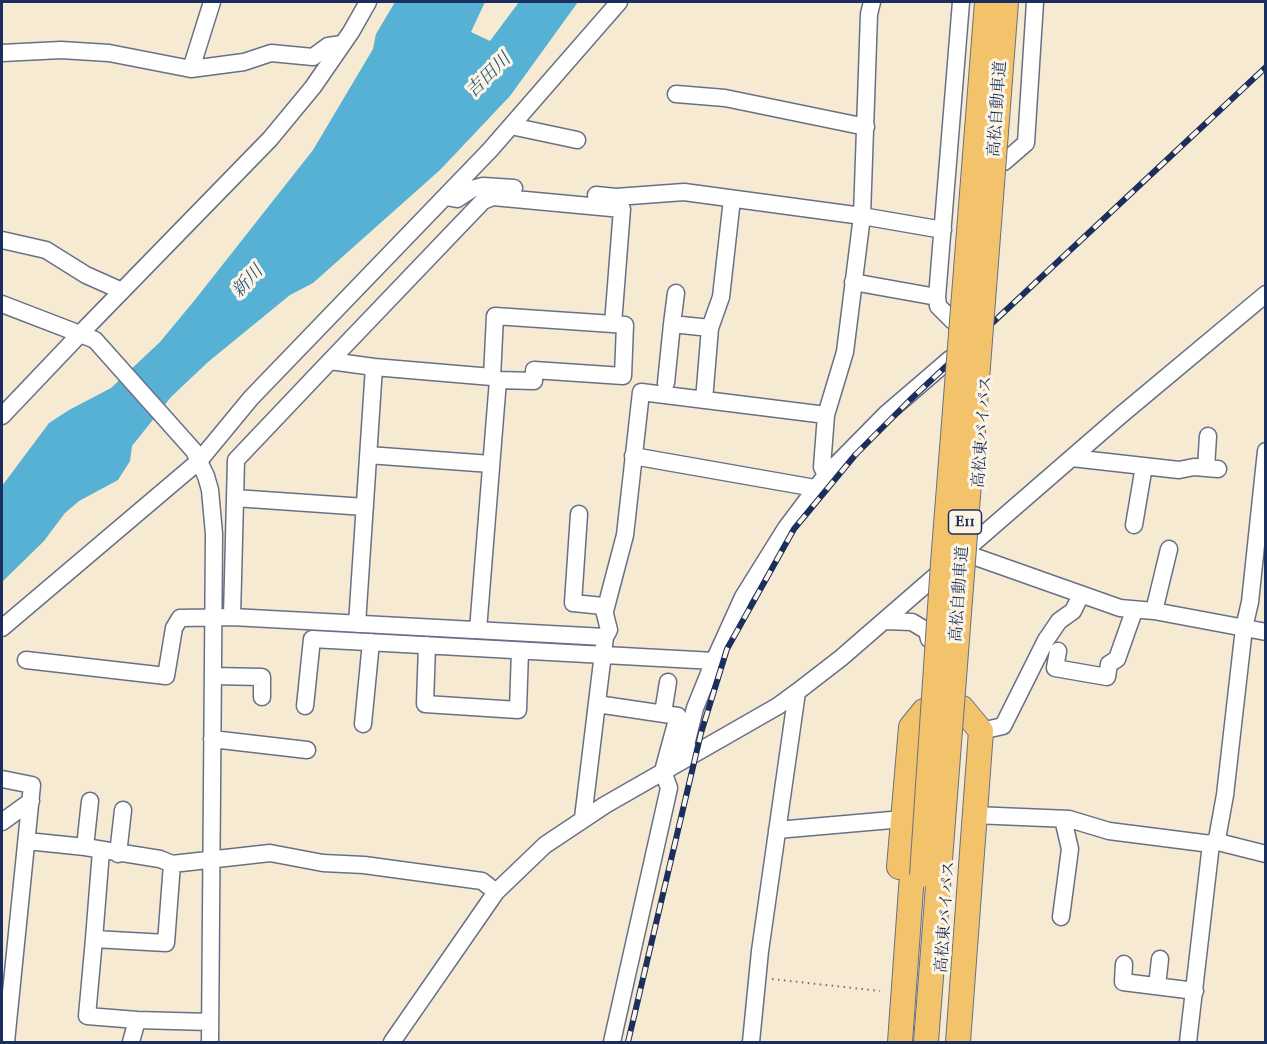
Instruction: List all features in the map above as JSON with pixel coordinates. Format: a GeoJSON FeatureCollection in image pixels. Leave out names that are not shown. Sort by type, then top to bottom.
{"type":"FeatureCollection","features":[{"type":"Feature","properties":{"kind":"highway"},"geometry":{"type":"LineString","coordinates":[[900,1042],[978,2]]}},
{"type":"Feature","properties":{"kind":"highway","name":"高松自動車道"},"geometry":{"type":"LineString","coordinates":[[910,1042],[942,575],[987,2]]}},
{"type":"Feature","properties":{"kind":"highway","name":"高松自動車道"},"geometry":{"type":"LineString","coordinates":[[926,1042],[1006,2]]}},
{"type":"Feature","properties":{"kind":"highway","name":"高松東バイパス"},"geometry":{"type":"LineString","coordinates":[[937,1042],[954,957],[962,708],[1016,2]]}},
{"type":"Feature","properties":{"kind":"highway"},"geometry":{"type":"LineString","coordinates":[[958,1042],[954,957],[974,815],[981,730],[962,708]]}},
{"type":"Feature","properties":{"kind":"highway"},"geometry":{"type":"LineString","coordinates":[[885,1042],[911,727],[924,711]]}},
{"type":"Feature","properties":{"kind":"street"},"geometry":{"type":"LineString","coordinates":[[191,69],[212,2]]}},
{"type":"Feature","properties":{"kind":"street"},"geometry":{"type":"LineString","coordinates":[[2,416],[88,337],[122,291],[270,139],[313,87],[368,2]]}},
{"type":"Feature","properties":{"kind":"street"},"geometry":{"type":"LineString","coordinates":[[2,628],[196,456],[446,197],[619,2]]}},
{"type":"Feature","properties":{"kind":"street"},"geometry":{"type":"LineString","coordinates":[[826,474],[822,467],[826,415],[845,352],[862,216],[869,14],[873,2]]}},
{"type":"Feature","properties":{"kind":"street"},"geometry":{"type":"LineString","coordinates":[[953,321],[941,310],[937,297],[961,2]]}},
{"type":"Feature","properties":{"kind":"street"},"geometry":{"type":"LineString","coordinates":[[1004,162],[1026,143],[1035,2]]}},
{"type":"Feature","properties":{"kind":"street"},"geometry":{"type":"LineString","coordinates":[[2,53],[62,50],[109,53],[191,69],[244,62],[271,53],[313,57],[328,46],[342,44]]}},
{"type":"Feature","properties":{"kind":"street"},"geometry":{"type":"LineString","coordinates":[[675,94],[724,98],[866,127]]}},
{"type":"Feature","properties":{"kind":"street"},"geometry":{"type":"LineString","coordinates":[[511,126],[577,141]]}},
{"type":"Feature","properties":{"kind":"street"},"geometry":{"type":"LineString","coordinates":[[446,197],[457,199],[472,189],[483,186],[616,197],[684,192],[862,216],[943,231]]}},
{"type":"Feature","properties":{"kind":"street"},"geometry":{"type":"LineString","coordinates":[[232,617],[236,460],[483,201],[494,198],[622,208],[613,324]]}},
{"type":"Feature","properties":{"kind":"street"},"geometry":{"type":"LineString","coordinates":[[704,400],[710,328],[721,297],[732,199]]}},
{"type":"Feature","properties":{"kind":"street"},"geometry":{"type":"LineString","coordinates":[[2,240],[46,250],[86,275],[122,291]]}},
{"type":"Feature","properties":{"kind":"street"},"geometry":{"type":"LineString","coordinates":[[853,282],[931,296]]}},
{"type":"Feature","properties":{"kind":"street"},"geometry":{"type":"LineString","coordinates":[[666,383],[676,293]]}},
{"type":"Feature","properties":{"kind":"street"},"geometry":{"type":"LineString","coordinates":[[392,1042],[496,892],[545,845],[583,818],[797,692],[933,579],[974,550],[1072,458],[1266,294]]}},
{"type":"Feature","properties":{"kind":"street"},"geometry":{"type":"LineString","coordinates":[[2,304],[88,337],[196,456],[206,476],[213,514],[210,1042]]}},
{"type":"Feature","properties":{"kind":"street"},"geometry":{"type":"LineString","coordinates":[[330,362],[374,367],[495,378],[534,381],[534,370],[623,376],[626,325],[495,316],[495,378],[491,464],[478,630]]}},
{"type":"Feature","properties":{"kind":"street"},"geometry":{"type":"LineString","coordinates":[[672,324],[710,328]]}},
{"type":"Feature","properties":{"kind":"street"},"geometry":{"type":"LineString","coordinates":[[682,761],[695,708],[748,589],[815,488],[886,414],[950,359]]}},
{"type":"Feature","properties":{"kind":"street"},"geometry":{"type":"LineString","coordinates":[[357,624],[374,367]]}},
{"type":"Feature","properties":{"kind":"street"},"geometry":{"type":"LineString","coordinates":[[605,611],[625,534],[640,392],[826,415]]}},
{"type":"Feature","properties":{"kind":"street"},"geometry":{"type":"LineString","coordinates":[[1072,458],[1179,470],[1212,469],[1208,436]]}},
{"type":"Feature","properties":{"kind":"street"},"geometry":{"type":"LineString","coordinates":[[1188,1042],[1200,957],[1197,944],[1212,842],[1217,839],[1225,795],[1244,628],[1250,602],[1264,490],[1266,451]]}},
{"type":"Feature","properties":{"kind":"street"},"geometry":{"type":"LineString","coordinates":[[368,455],[491,464]]}},
{"type":"Feature","properties":{"kind":"street"},"geometry":{"type":"LineString","coordinates":[[633,456],[815,488]]}},
{"type":"Feature","properties":{"kind":"street"},"geometry":{"type":"LineString","coordinates":[[1134,525],[1144,466]]}},
{"type":"Feature","properties":{"kind":"street"},"geometry":{"type":"LineString","coordinates":[[235,498],[365,507]]}},
{"type":"Feature","properties":{"kind":"street"},"geometry":{"type":"LineString","coordinates":[[579,514],[573,603],[603,606],[609,630],[605,636],[583,818]]}},
{"type":"Feature","properties":{"kind":"street"},"geometry":{"type":"LineString","coordinates":[[1154,611],[1169,549]]}},
{"type":"Feature","properties":{"kind":"street"},"geometry":{"type":"LineString","coordinates":[[974,550],[1082,595],[1134,611],[1154,611],[1266,632]]}},
{"type":"Feature","properties":{"kind":"street"},"geometry":{"type":"LineString","coordinates":[[981,730],[1003,726],[1046,640],[1059,621],[1073,610],[1082,595]]}},
{"type":"Feature","properties":{"kind":"street"},"geometry":{"type":"LineString","coordinates":[[1058,651],[1055,668],[1107,677],[1109,664],[1117,659],[1134,611]]}},
{"type":"Feature","properties":{"kind":"street"},"geometry":{"type":"LineString","coordinates":[[26,660],[166,676],[174,628],[180,618],[213,613],[232,617],[605,636]]}},
{"type":"Feature","properties":{"kind":"street"},"geometry":{"type":"LineString","coordinates":[[885,621],[912,622],[927,631],[929,639]]}},
{"type":"Feature","properties":{"kind":"street"},"geometry":{"type":"LineString","coordinates":[[305,706],[312,639],[714,661]]}},
{"type":"Feature","properties":{"kind":"street"},"geometry":{"type":"LineString","coordinates":[[363,724],[371,642]]}},
{"type":"Feature","properties":{"kind":"street"},"geometry":{"type":"LineString","coordinates":[[427,645],[425,704],[518,710],[520,651]]}},
{"type":"Feature","properties":{"kind":"street"},"geometry":{"type":"LineString","coordinates":[[213,675],[262,677],[262,697]]}},
{"type":"Feature","properties":{"kind":"street"},"geometry":{"type":"LineString","coordinates":[[663,713],[668,682]]}},
{"type":"Feature","properties":{"kind":"street"},"geometry":{"type":"LineString","coordinates":[[751,1042],[757,978],[797,692]]}},
{"type":"Feature","properties":{"kind":"street"},"geometry":{"type":"LineString","coordinates":[[597,704],[678,716],[663,771],[669,788],[612,1042]]}},
{"type":"Feature","properties":{"kind":"street"},"geometry":{"type":"LineString","coordinates":[[212,739],[307,750]]}},
{"type":"Feature","properties":{"kind":"street"},"geometry":{"type":"LineString","coordinates":[[2,779],[32,785],[6,1042]]}},
{"type":"Feature","properties":{"kind":"street"},"geometry":{"type":"LineString","coordinates":[[2,822],[31,801]]}},
{"type":"Feature","properties":{"kind":"street"},"geometry":{"type":"LineString","coordinates":[[85,847],[90,801]]}},
{"type":"Feature","properties":{"kind":"street"},"geometry":{"type":"LineString","coordinates":[[123,810],[110,853],[94,939],[87,1016],[210,1022]]}},
{"type":"Feature","properties":{"kind":"street"},"geometry":{"type":"LineString","coordinates":[[974,815],[1063,819],[1109,831],[1212,842],[1266,854]]}},
{"type":"Feature","properties":{"kind":"street"},"geometry":{"type":"LineString","coordinates":[[777,830],[903,819]]}},
{"type":"Feature","properties":{"kind":"street"},"geometry":{"type":"LineString","coordinates":[[1061,917],[1070,849],[1063,819]]}},
{"type":"Feature","properties":{"kind":"street"},"geometry":{"type":"LineString","coordinates":[[27,841],[85,847],[110,853],[159,859],[172,864],[270,853],[323,863],[364,865],[482,881],[496,892]]}},
{"type":"Feature","properties":{"kind":"street"},"geometry":{"type":"LineString","coordinates":[[94,939],[166,943],[172,864]]}},
{"type":"Feature","properties":{"kind":"street"},"geometry":{"type":"LineString","coordinates":[[1157,986],[1160,959]]}},
{"type":"Feature","properties":{"kind":"street"},"geometry":{"type":"LineString","coordinates":[[1124,964],[1123,982],[1195,991]]}},
{"type":"Feature","properties":{"kind":"street"},"geometry":{"type":"LineString","coordinates":[[131,1042],[137,1020]]}},
{"type":"Feature","properties":{"kind":"path"},"geometry":{"type":"LineString","coordinates":[[757,978],[880,991]]}},
{"type":"Feature","properties":{"kind":"water"},"geometry":{"type":"Polygon","coordinates":[[[395,2],[485,2],[471,32],[490,41],[519,2],[578,2],[510,96],[440,170],[313,283],[290,295],[208,362],[171,397],[132,446],[130,461],[118,480],[79,501],[65,513],[44,541],[2,582],[2,486],[49,423],[111,388],[160,342],[194,301],[313,150],[373,49],[376,34],[395,2]]]}},
{"type":"Feature","properties":{"kind":"railway"},"geometry":{"type":"LineString","coordinates":[[628,1042],[701,733],[727,649],[794,529],[856,454],[910,400],[1266,67]]}},
{"type":"Feature","properties":{"kind":"water label","name":"吉田川"},"geometry":{"type":"Point","coordinates":[489,76]}},
{"type":"Feature","properties":{"kind":"water label","name":"新川"},"geometry":{"type":"Point","coordinates":[248,282]}}]}
